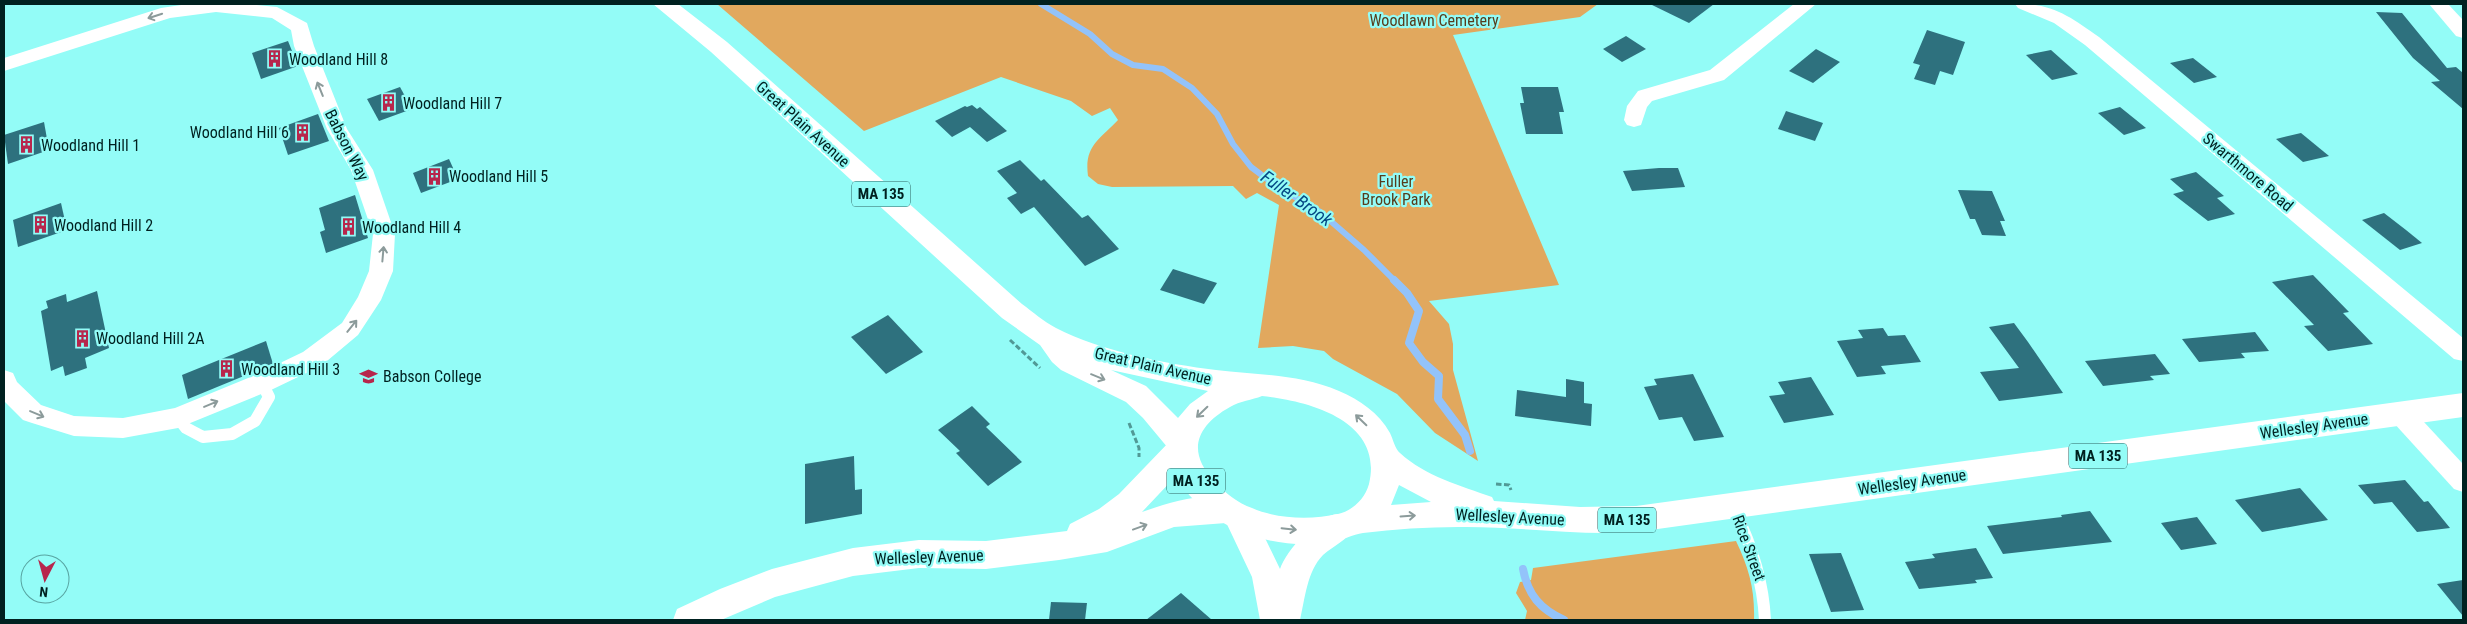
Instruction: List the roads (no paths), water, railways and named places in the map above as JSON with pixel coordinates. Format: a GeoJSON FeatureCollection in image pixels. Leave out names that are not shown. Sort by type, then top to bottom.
{"type":"FeatureCollection","features":[{"type":"Feature","properties":{"kind":"main road","name":"Great Plain Avenue"},"geometry":{"type":"LineString","coordinates":[[664,4],[719,47],[1012,311],[1048,336],[1092,352],[1147,368],[1213,380],[1262,385]]}},
{"type":"Feature","properties":{"kind":"main road","name":"Great Plain Avenue"},"geometry":{"type":"LineString","coordinates":[[680,4],[719,47]]}},
{"type":"Feature","properties":{"kind":"main road","name":"Great Plain Avenue"},"geometry":{"type":"LineString","coordinates":[[1048,336],[1062,356],[1086,372],[1138,396],[1181,446]]}},
{"type":"Feature","properties":{"kind":"main road"},"geometry":{"type":"LineString","coordinates":[[1181,446],[1187,429],[1211,404],[1226,396],[1262,385]]}},
{"type":"Feature","properties":{"kind":"main road","name":"MA 135"},"geometry":{"type":"LineString","coordinates":[[1262,385],[1326,397],[1352,411],[1374,432],[1386,460],[1416,481],[1446,495],[1519,516]]}},
{"type":"Feature","properties":{"kind":"main road","name":"Wellesley Avenue"},"geometry":{"type":"LineString","coordinates":[[1348,524],[1451,514],[1519,516],[1602,522],[1733,507],[2463,405]]}},
{"type":"Feature","properties":{"kind":"main road","name":"MA 135"},"geometry":{"type":"LineString","coordinates":[[1181,446],[1185,468],[1197,482],[1233,514],[1284,528],[1316,531],[1348,524]]}},
{"type":"Feature","properties":{"kind":"main road","name":"Wellesley Avenue"},"geometry":{"type":"LineString","coordinates":[[1059,546],[1103,523],[1119,512],[1136,498],[1181,446]]}},
{"type":"Feature","properties":{"kind":"main road"},"geometry":{"type":"LineString","coordinates":[[1284,620],[1298,566],[1311,546],[1348,524],[1376,504],[1382,493],[1386,475],[1386,460]]}},
{"type":"Feature","properties":{"kind":"main road","name":"Wellesley Avenue"},"geometry":{"type":"LineString","coordinates":[[689,620],[726,601],[772,583],[853,562],[919,554],[986,555],[1059,546],[1107,538],[1174,514],[1233,514]]}},
{"type":"Feature","properties":{"kind":"main road"},"geometry":{"type":"LineString","coordinates":[[1233,514],[1268,577],[1276,620]]}},
{"type":"Feature","properties":{"kind":"street"},"geometry":{"type":"LineString","coordinates":[[1634,120],[1637,106],[1645,96],[1660,90],[1698,82],[1717,75],[1806,4]]}},
{"type":"Feature","properties":{"kind":"street","name":"Swarthmore Road"},"geometry":{"type":"LineString","coordinates":[[2025,4],[2061,19],[2092,41],[2463,352]]}},
{"type":"Feature","properties":{"kind":"street"},"geometry":{"type":"LineString","coordinates":[[2438,4],[2463,32]]}},
{"type":"Feature","properties":{"kind":"street","name":"Babson Way"},"geometry":{"type":"LineString","coordinates":[[4,65],[168,12],[216,6],[277,13],[300,27],[304,46],[337,130],[362,170],[384,234],[381,271],[369,300],[350,329],[312,359],[262,383],[178,418],[123,428],[74,426],[32,413],[6,387],[4,380]]}},
{"type":"Feature","properties":{"kind":"street"},"geometry":{"type":"LineString","coordinates":[[2401,414],[2463,481]]}},
{"type":"Feature","properties":{"kind":"lane"},"geometry":{"type":"LineString","coordinates":[[178,418],[186,428],[203,437],[232,434],[255,421],[269,397],[262,383]]}},
{"type":"Feature","properties":{"kind":"lane","name":"Rice Street"},"geometry":{"type":"LineString","coordinates":[[1733,507],[1749,539],[1762,576],[1765,620]]}},
{"type":"Feature","properties":{"kind":"waterway","name":"Fuller Brook"},"geometry":{"type":"LineString","coordinates":[[1041,4],[1090,34],[1112,54],[1133,65],[1163,69],[1192,88],[1217,114],[1233,144],[1251,167],[1279,188],[1319,211],[1364,250],[1407,293],[1419,311],[1409,343],[1423,362],[1439,376],[1438,399],[1465,435],[1470,451]]}},
{"type":"Feature","properties":{"kind":"waterway","name":"Fuller Brook"},"geometry":{"type":"LineString","coordinates":[[1523,569],[1528,586],[1536,600],[1548,611],[1564,620]]}},
{"type":"Feature","properties":{"kind":"place","name":"Woodland Hill 8"},"geometry":{"type":"Point","coordinates":[275,59]}},
{"type":"Feature","properties":{"kind":"place","name":"Woodland Hill 7"},"geometry":{"type":"Point","coordinates":[389,103]}},
{"type":"Feature","properties":{"kind":"place","name":"Woodland Hill 6"},"geometry":{"type":"Point","coordinates":[303,132]}},
{"type":"Feature","properties":{"kind":"place","name":"Woodland Hill 1"},"geometry":{"type":"Point","coordinates":[27,145]}},
{"type":"Feature","properties":{"kind":"place","name":"Woodland Hill 5"},"geometry":{"type":"Point","coordinates":[435,176]}},
{"type":"Feature","properties":{"kind":"place","name":"Woodland Hill 2"},"geometry":{"type":"Point","coordinates":[40,225]}},
{"type":"Feature","properties":{"kind":"place","name":"Woodland Hill 4"},"geometry":{"type":"Point","coordinates":[348,227]}},
{"type":"Feature","properties":{"kind":"place","name":"Woodland Hill 2A"},"geometry":{"type":"Point","coordinates":[82,338]}},
{"type":"Feature","properties":{"kind":"place","name":"Woodland Hill 3"},"geometry":{"type":"Point","coordinates":[227,369]}},
{"type":"Feature","properties":{"kind":"place","name":"Babson College"},"geometry":{"type":"Point","coordinates":[369,376]}},
{"type":"Feature","properties":{"kind":"park label","name":"Woodlawn Cemetery"},"geometry":{"type":"Point","coordinates":[1434,20]}},
{"type":"Feature","properties":{"kind":"park label","name":"Fuller Brook Park"},"geometry":{"type":"Point","coordinates":[1396,190]}}]}
